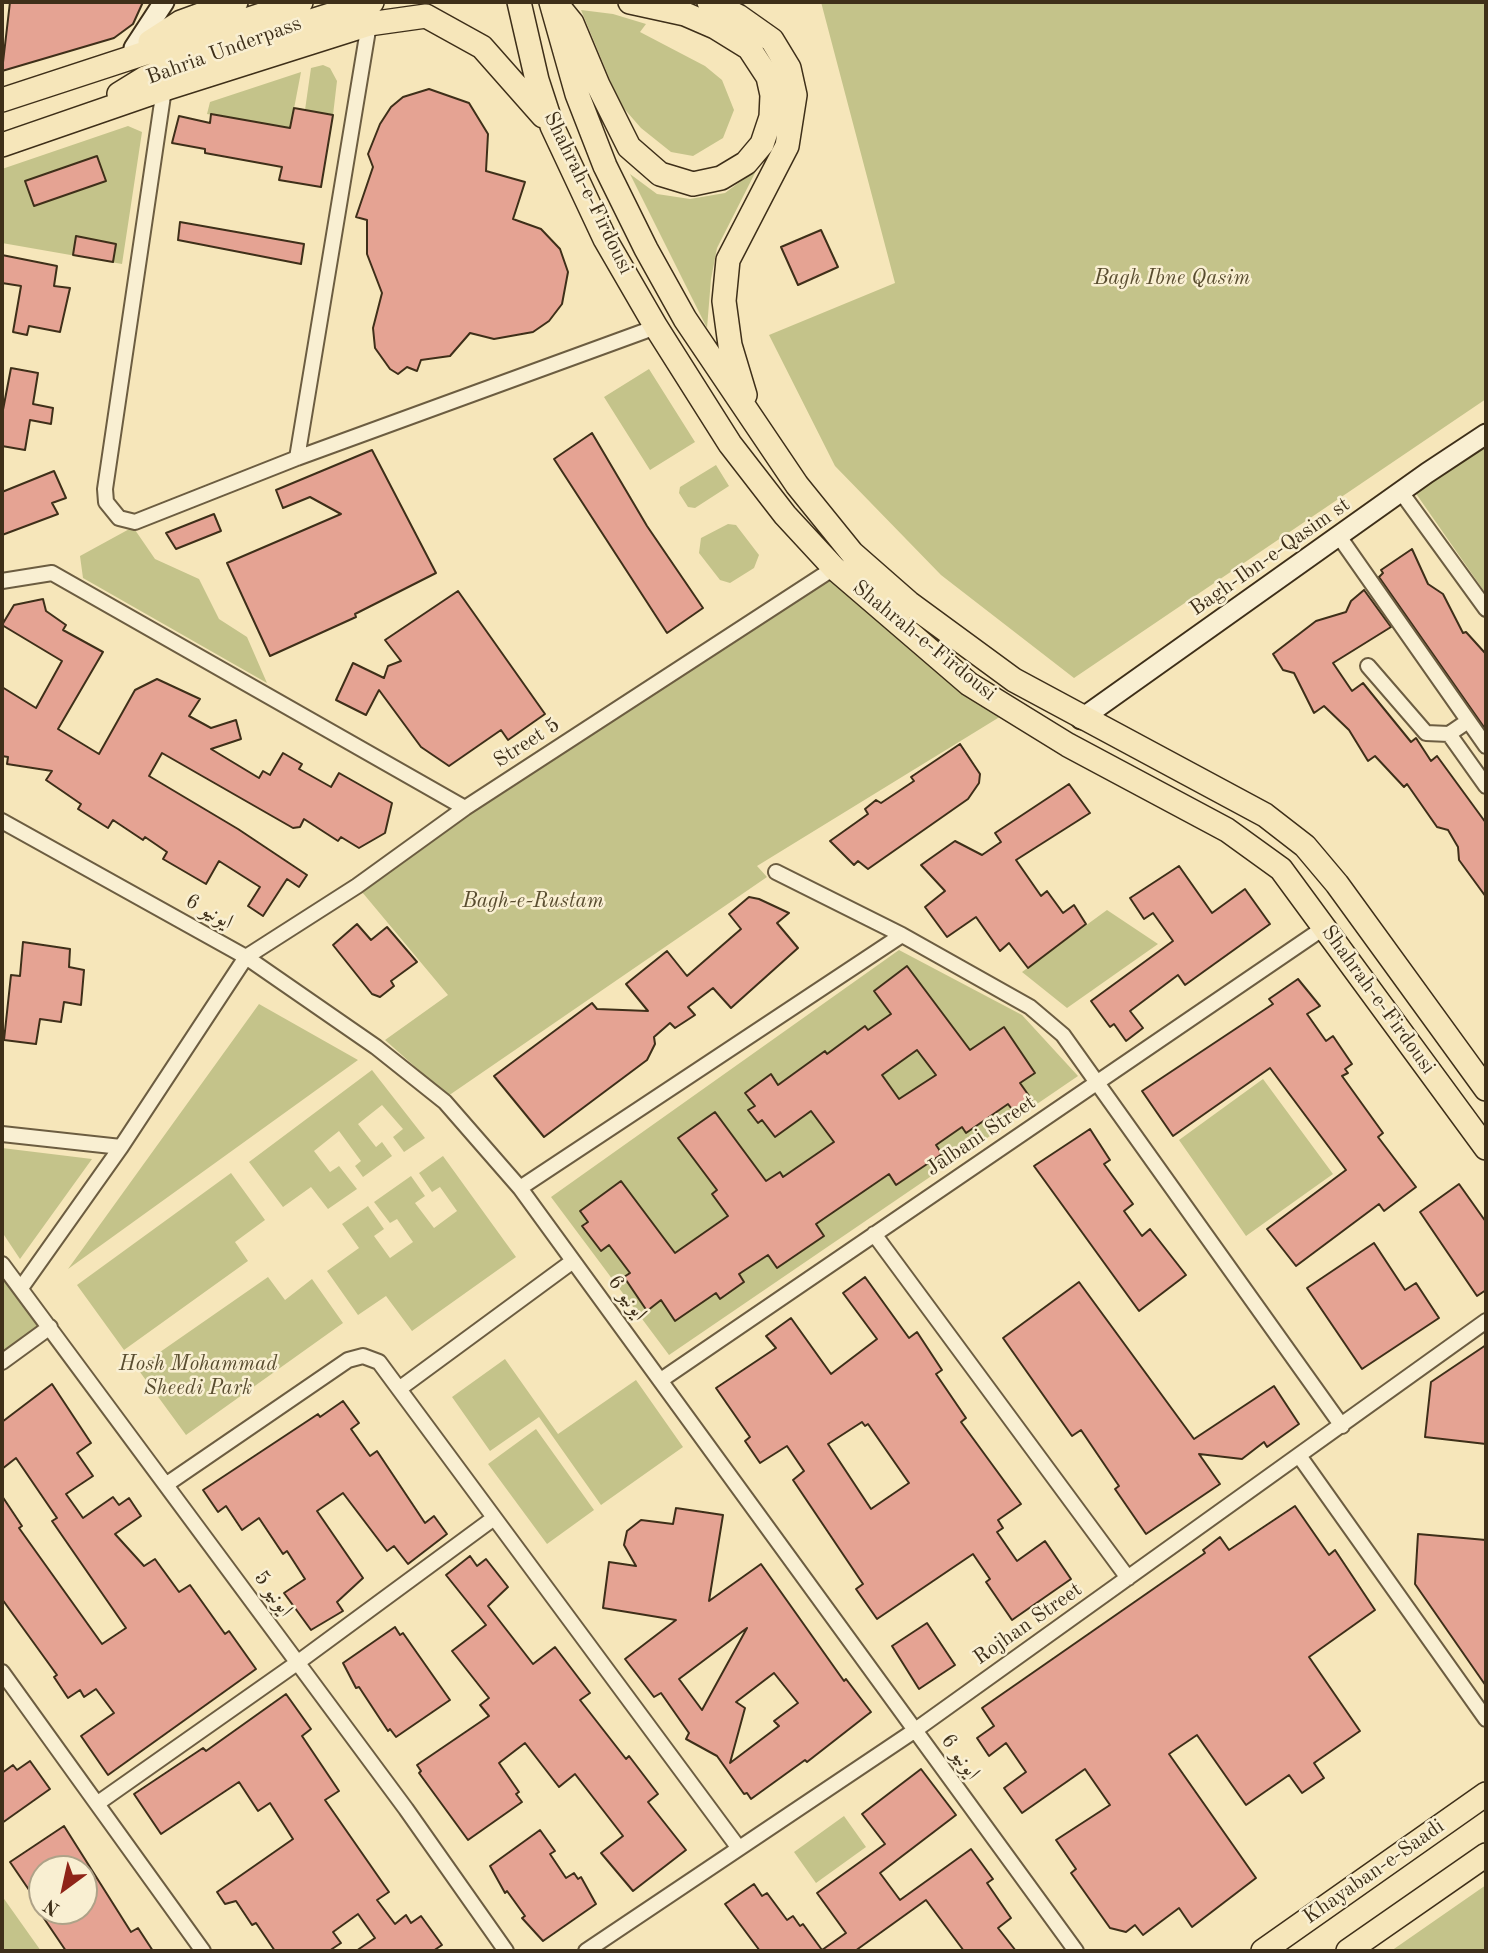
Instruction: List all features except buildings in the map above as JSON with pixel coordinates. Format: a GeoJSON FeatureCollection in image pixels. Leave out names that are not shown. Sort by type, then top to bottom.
{"type":"FeatureCollection","features":[{"type":"Feature","properties":{"kind":"main road"},"geometry":{"type":"LineString","coordinates":[[124,60],[181,22],[236,2]]}},
{"type":"Feature","properties":{"kind":"main road","name":"Bahria Underpass"},"geometry":{"type":"LineString","coordinates":[[2,100],[302,2]]}},
{"type":"Feature","properties":{"kind":"main road","name":"Shahrah-e-Firdousi"},"geometry":{"type":"LineString","coordinates":[[519,2],[537,80],[552,126],[605,239],[656,327],[730,444],[785,515],[834,568],[969,684],[1068,745],[1227,830],[1281,869],[1484,1139]]}},
{"type":"Feature","properties":{"kind":"main road"},"geometry":{"type":"LineString","coordinates":[[553,2],[572,23],[598,85],[629,147],[660,174],[693,184],[721,178],[746,163],[762,144],[771,117],[772,96],[768,76],[749,48],[715,27],[685,15],[630,2]]}},
{"type":"Feature","properties":{"kind":"main road","name":"Shahrah-e-Firdousi"},"geometry":{"type":"LineString","coordinates":[[553,2],[577,94],[611,178],[685,319],[797,485],[852,553],[909,603],[1014,680],[1081,719],[1265,815],[1305,846],[1337,884],[1486,1089]]}},
{"type":"Feature","properties":{"kind":"main road"},"geometry":{"type":"LineString","coordinates":[[709,2],[738,16],[772,40],[789,68],[795,94],[787,146],[728,260],[725,312],[730,345],[751,415]]}},
{"type":"Feature","properties":{"kind":"main road"},"geometry":{"type":"LineString","coordinates":[[2,145],[370,13],[431,9],[482,47],[552,126]]}},
{"type":"Feature","properties":{"kind":"main road","name":"Bahria Underpass"},"geometry":{"type":"LineString","coordinates":[[83,116],[145,78],[290,25],[370,13]]}},
{"type":"Feature","properties":{"kind":"main road","name":"Khayaban-e-Saadi"},"geometry":{"type":"LineString","coordinates":[[1263,1951],[1486,1794]]}},
{"type":"Feature","properties":{"kind":"main road"},"geometry":{"type":"LineString","coordinates":[[1348,1951],[1486,1855]]}},
{"type":"Feature","properties":{"kind":"street"},"geometry":{"type":"LineString","coordinates":[[124,60],[145,36],[164,2]]}},
{"type":"Feature","properties":{"kind":"street"},"geometry":{"type":"LineString","coordinates":[[506,2],[528,38]]}},
{"type":"Feature","properties":{"kind":"street"},"geometry":{"type":"LineString","coordinates":[[298,458],[370,13]]}},
{"type":"Feature","properties":{"kind":"street"},"geometry":{"type":"LineString","coordinates":[[164,89],[133,290],[106,502],[119,518],[135,522],[298,458],[656,327]]}},
{"type":"Feature","properties":{"kind":"street","name":"Bagh-Ibn-e-Qasim st"},"geometry":{"type":"LineString","coordinates":[[1081,719],[1338,535],[1486,434]]}},
{"type":"Feature","properties":{"kind":"street"},"geometry":{"type":"LineString","coordinates":[[1401,492],[1486,609]]}},
{"type":"Feature","properties":{"kind":"street"},"geometry":{"type":"LineString","coordinates":[[1338,535],[1486,746]]}},
{"type":"Feature","properties":{"kind":"street","name":"Street 5"},"geometry":{"type":"LineString","coordinates":[[246,957],[357,886],[466,808],[834,568]]}},
{"type":"Feature","properties":{"kind":"street"},"geometry":{"type":"LineString","coordinates":[[2,580],[52,573],[466,808]]}},
{"type":"Feature","properties":{"kind":"street"},"geometry":{"type":"LineString","coordinates":[[1368,666],[1426,733],[1450,734],[1468,721]]}},
{"type":"Feature","properties":{"kind":"street"},"geometry":{"type":"LineString","coordinates":[[1450,734],[1486,786]]}},
{"type":"Feature","properties":{"kind":"street","name":"ایونیو 6"},"geometry":{"type":"LineString","coordinates":[[2,821],[246,957],[376,1046],[445,1102],[520,1188],[1076,1951]]}},
{"type":"Feature","properties":{"kind":"street"},"geometry":{"type":"LineString","coordinates":[[776,872],[902,934],[1030,1007],[1063,1035],[1342,1426]]}},
{"type":"Feature","properties":{"kind":"street","name":"Jalbani Street"},"geometry":{"type":"LineString","coordinates":[[661,1380],[1325,927]]}},
{"type":"Feature","properties":{"kind":"street"},"geometry":{"type":"LineString","coordinates":[[520,1188],[902,934]]}},
{"type":"Feature","properties":{"kind":"street"},"geometry":{"type":"LineString","coordinates":[[21,1288],[121,1147],[246,957]]}},
{"type":"Feature","properties":{"kind":"street"},"geometry":{"type":"LineString","coordinates":[[2,1134],[121,1147]]}},
{"type":"Feature","properties":{"kind":"street"},"geometry":{"type":"LineString","coordinates":[[874,1234],[1128,1578]]}},
{"type":"Feature","properties":{"kind":"street"},"geometry":{"type":"LineString","coordinates":[[399,1389],[573,1261]]}},
{"type":"Feature","properties":{"kind":"street","name":"ایونیو 5"},"geometry":{"type":"LineString","coordinates":[[2,1264],[406,1808],[506,1951]]}},
{"type":"Feature","properties":{"kind":"street","name":"Rojhan Street"},"geometry":{"type":"LineString","coordinates":[[586,1951],[914,1731],[1300,1457],[1486,1321]]}},
{"type":"Feature","properties":{"kind":"street"},"geometry":{"type":"LineString","coordinates":[[2,1362],[50,1327]]}},
{"type":"Feature","properties":{"kind":"street"},"geometry":{"type":"LineString","coordinates":[[167,1485],[348,1360],[363,1356],[379,1363],[738,1847]]}},
{"type":"Feature","properties":{"kind":"street"},"geometry":{"type":"LineString","coordinates":[[1300,1457],[1486,1719]]}},
{"type":"Feature","properties":{"kind":"street"},"geometry":{"type":"LineString","coordinates":[[98,1803],[297,1663],[494,1518]]}},
{"type":"Feature","properties":{"kind":"street"},"geometry":{"type":"LineString","coordinates":[[2,1672],[203,1951]]}},
{"type":"Feature","properties":{"kind":"green space","name":"Bagh Ibne Qasim"},"geometry":{"type":"Polygon","coordinates":[[[821,2],[1486,2],[1486,399],[1074,678],[941,575],[835,466],[769,335],[895,283],[821,2]]]}},
{"type":"Feature","properties":{"kind":"green space"},"geometry":{"type":"Polygon","coordinates":[[[581,10],[613,14],[646,24],[640,32],[705,66],[722,80],[734,110],[723,138],[693,156],[671,152],[641,128],[620,104],[581,10]]]}},
{"type":"Feature","properties":{"kind":"green space"},"geometry":{"type":"Polygon","coordinates":[[[323,65],[330,68],[337,81],[333,115],[305,110],[311,68],[323,65]]]}},
{"type":"Feature","properties":{"kind":"green space"},"geometry":{"type":"Polygon","coordinates":[[[301,72],[288,140],[280,126],[207,114],[210,102],[301,72]]]}},
{"type":"Feature","properties":{"kind":"green space"},"geometry":{"type":"Polygon","coordinates":[[[128,126],[142,132],[122,264],[2,243],[2,169],[128,126]]]}},
{"type":"Feature","properties":{"kind":"green space"},"geometry":{"type":"Polygon","coordinates":[[[757,169],[717,248],[711,279],[707,328],[630,174],[657,194],[690,199],[725,193],[757,169]]]}},
{"type":"Feature","properties":{"kind":"green space"},"geometry":{"type":"Polygon","coordinates":[[[649,369],[695,442],[650,470],[604,397],[649,369]]]}},
{"type":"Feature","properties":{"kind":"green space"},"geometry":{"type":"Polygon","coordinates":[[[1486,435],[1486,594],[1410,485],[1486,435]]]}},
{"type":"Feature","properties":{"kind":"green space"},"geometry":{"type":"Polygon","coordinates":[[[716,465],[729,486],[695,508],[688,507],[679,493],[680,487],[716,465]]]}},
{"type":"Feature","properties":{"kind":"green space"},"geometry":{"type":"Polygon","coordinates":[[[728,524],[736,525],[759,555],[754,568],[730,583],[720,580],[699,553],[701,538],[728,524]]]}},
{"type":"Feature","properties":{"kind":"green space"},"geometry":{"type":"Polygon","coordinates":[[[133,527],[155,559],[199,579],[219,619],[247,637],[267,683],[83,578],[80,556],[133,527]]]}},
{"type":"Feature","properties":{"kind":"green space","name":"Bagh-e-Rustam"},"geometry":{"type":"Polygon","coordinates":[[[834,568],[1011,710],[757,866],[767,877],[448,1096],[385,1040],[448,995],[357,886],[834,568]]]}},
{"type":"Feature","properties":{"kind":"green space"},"geometry":{"type":"Polygon","coordinates":[[[1107,910],[1158,944],[1067,1008],[1022,972],[1107,910]]]}},
{"type":"Feature","properties":{"kind":"green space"},"geometry":{"type":"Polygon","coordinates":[[[899,950],[1022,1015],[1078,1076],[669,1355],[551,1197],[899,950]]]}},
{"type":"Feature","properties":{"kind":"green space"},"geometry":{"type":"Polygon","coordinates":[[[259,1004],[358,1060],[68,1269],[259,1004]]]}},
{"type":"Feature","properties":{"kind":"green space"},"geometry":{"type":"Polygon","coordinates":[[[372,1070],[425,1138],[404,1152],[393,1137],[403,1129],[382,1105],[358,1124],[376,1147],[382,1142],[392,1156],[363,1177],[355,1166],[361,1161],[339,1131],[314,1151],[330,1172],[339,1166],[357,1189],[328,1209],[311,1187],[283,1207],[249,1162],[372,1070]]]}},
{"type":"Feature","properties":{"kind":"green space"},"geometry":{"type":"Polygon","coordinates":[[[1263,1079],[1333,1174],[1246,1236],[1179,1140],[1263,1079]]]}},
{"type":"Feature","properties":{"kind":"green space"},"geometry":{"type":"Polygon","coordinates":[[[2,1148],[92,1159],[20,1259],[2,1232],[2,1148]]]}},
{"type":"Feature","properties":{"kind":"green space"},"geometry":{"type":"Polygon","coordinates":[[[443,1156],[516,1257],[412,1331],[386,1296],[358,1315],[327,1271],[359,1248],[342,1224],[368,1206],[384,1229],[374,1236],[390,1258],[413,1242],[397,1219],[390,1223],[374,1202],[411,1176],[425,1196],[415,1203],[434,1228],[457,1211],[440,1187],[432,1192],[419,1173],[443,1156]]]}},
{"type":"Feature","properties":{"kind":"green space"},"geometry":{"type":"Polygon","coordinates":[[[231,1173],[265,1220],[235,1242],[248,1261],[124,1350],[77,1285],[231,1173]]]}},
{"type":"Feature","properties":{"kind":"green space"},"geometry":{"type":"Polygon","coordinates":[[[2,1265],[50,1327],[2,1361],[2,1265]]]}},
{"type":"Feature","properties":{"kind":"green space","name":"Hosh Mohammad Sheedi Park"},"geometry":{"type":"Polygon","coordinates":[[[268,1277],[285,1300],[312,1279],[343,1323],[186,1435],[137,1368],[268,1277]]]}},
{"type":"Feature","properties":{"kind":"green space"},"geometry":{"type":"Polygon","coordinates":[[[505,1359],[558,1434],[636,1380],[683,1447],[601,1505],[539,1417],[490,1451],[452,1397],[505,1359]]]}},
{"type":"Feature","properties":{"kind":"green space"},"geometry":{"type":"Polygon","coordinates":[[[536,1429],[594,1510],[547,1544],[488,1464],[536,1429]]]}},
{"type":"Feature","properties":{"kind":"green space"},"geometry":{"type":"Polygon","coordinates":[[[844,1816],[866,1847],[816,1883],[794,1852],[844,1816]]]}},
{"type":"Feature","properties":{"kind":"green space"},"geometry":{"type":"Polygon","coordinates":[[[1486,1885],[1486,1951],[1391,1951],[1486,1885]]]}},
{"type":"Feature","properties":{"kind":"green space"},"geometry":{"type":"Polygon","coordinates":[[[2,1896],[41,1951],[2,1951],[2,1896]]]}}]}
